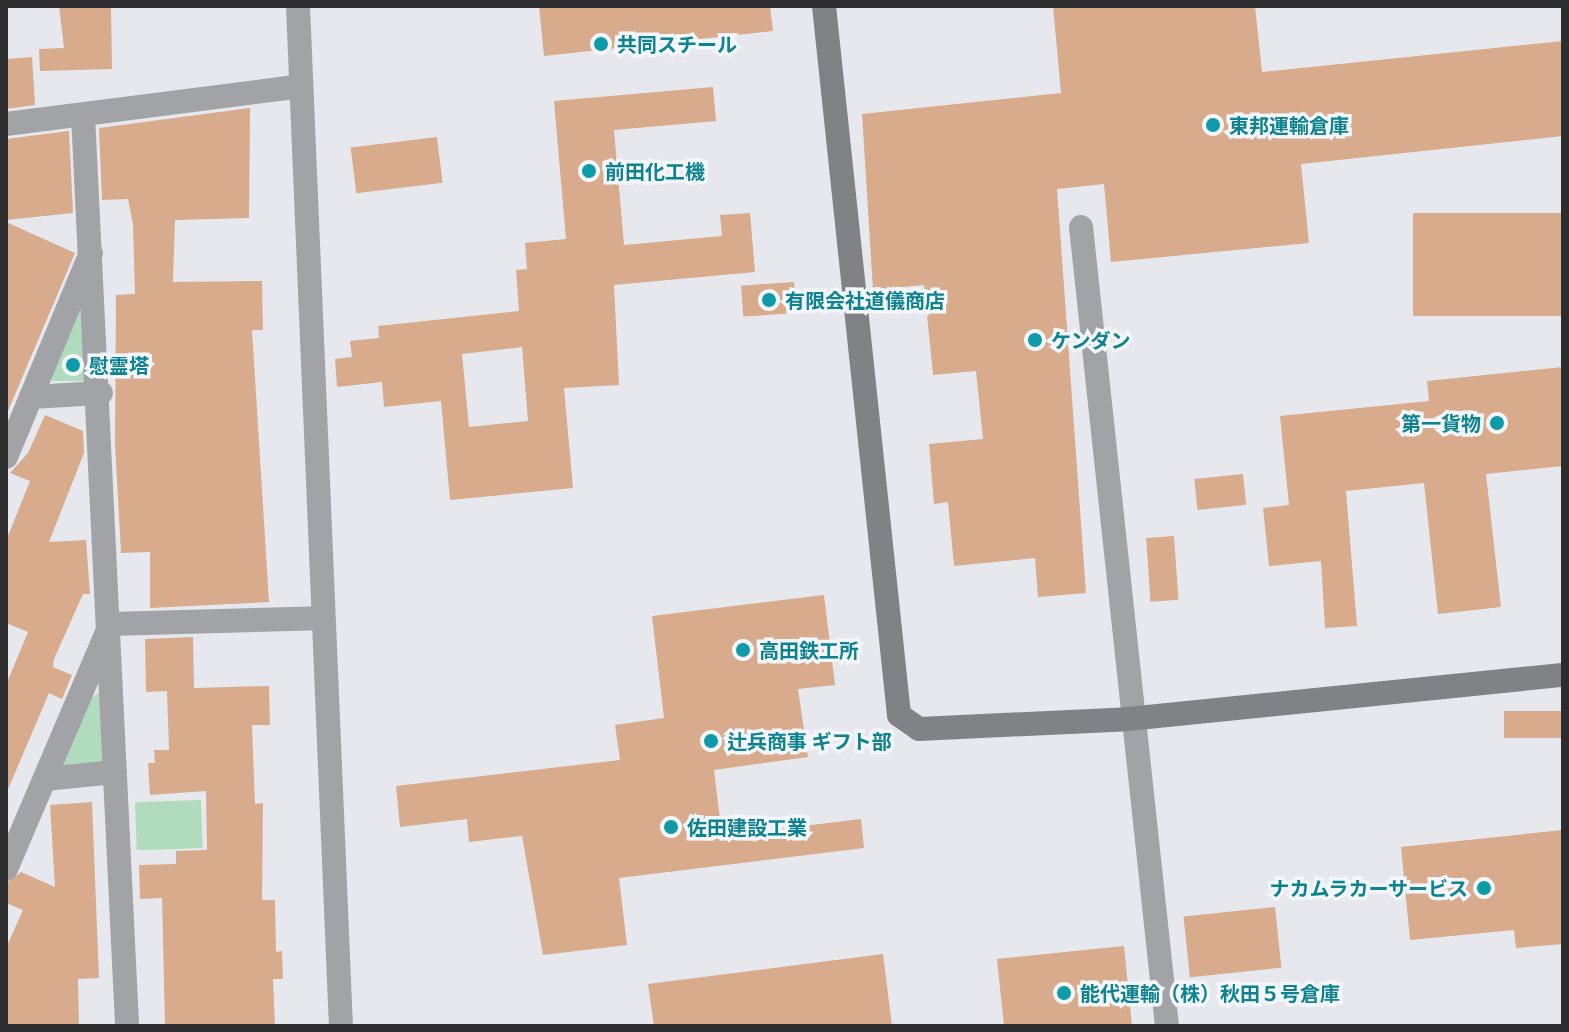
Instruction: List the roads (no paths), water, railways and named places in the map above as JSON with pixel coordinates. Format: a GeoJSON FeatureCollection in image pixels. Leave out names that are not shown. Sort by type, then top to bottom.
{"type":"FeatureCollection","features":[{"type":"Feature","properties":{"kind":"street"},"geometry":{"type":"LineString","coordinates":[[298,6],[316,314],[320,618],[341,1026]]}},
{"type":"Feature","properties":{"kind":"street"},"geometry":{"type":"LineString","coordinates":[[824,6],[899,715],[919,729],[1128,719],[1563,675]]}},
{"type":"Feature","properties":{"kind":"street"},"geometry":{"type":"LineString","coordinates":[[6,124],[301,86]]}},
{"type":"Feature","properties":{"kind":"street"},"geometry":{"type":"LineString","coordinates":[[83,115],[95,245],[127,1026]]}},
{"type":"Feature","properties":{"kind":"street"},"geometry":{"type":"LineString","coordinates":[[1081,227],[1128,719],[1167,1026]]}},
{"type":"Feature","properties":{"kind":"street"},"geometry":{"type":"LineString","coordinates":[[6,457],[95,245]]}},
{"type":"Feature","properties":{"kind":"street"},"geometry":{"type":"LineString","coordinates":[[31,397],[101,393]]}},
{"type":"Feature","properties":{"kind":"street"},"geometry":{"type":"LineString","coordinates":[[110,624],[320,618]]}},
{"type":"Feature","properties":{"kind":"street"},"geometry":{"type":"LineString","coordinates":[[6,869],[110,624]]}},
{"type":"Feature","properties":{"kind":"street"},"geometry":{"type":"LineString","coordinates":[[45,779],[115,772]]}},
{"type":"Feature","properties":{"kind":"place","name":"共同スチール"},"geometry":{"type":"Point","coordinates":[601,44]}},
{"type":"Feature","properties":{"kind":"place","name":"東邦運輸倉庫"},"geometry":{"type":"Point","coordinates":[1213,125]}},
{"type":"Feature","properties":{"kind":"place","name":"前田化工機"},"geometry":{"type":"Point","coordinates":[589,171]}},
{"type":"Feature","properties":{"kind":"place","name":"有限会社道儀商店"},"geometry":{"type":"Point","coordinates":[769,300]}},
{"type":"Feature","properties":{"kind":"place","name":"ケンダン"},"geometry":{"type":"Point","coordinates":[1035,340]}},
{"type":"Feature","properties":{"kind":"place","name":"慰霊塔"},"geometry":{"type":"Point","coordinates":[73,365]}},
{"type":"Feature","properties":{"kind":"place","name":"第一貨物"},"geometry":{"type":"Point","coordinates":[1497,423]}},
{"type":"Feature","properties":{"kind":"place","name":"高田鉄工所"},"geometry":{"type":"Point","coordinates":[743,650]}},
{"type":"Feature","properties":{"kind":"place","name":"辻兵商事 ギフト部"},"geometry":{"type":"Point","coordinates":[711,741]}},
{"type":"Feature","properties":{"kind":"place","name":"佐田建設工業"},"geometry":{"type":"Point","coordinates":[671,827]}},
{"type":"Feature","properties":{"kind":"place","name":"ナカムラカーサービス"},"geometry":{"type":"Point","coordinates":[1484,888]}},
{"type":"Feature","properties":{"kind":"place","name":"能代運輸（株）秋田５号倉庫"},"geometry":{"type":"Point","coordinates":[1064,993]}}]}
